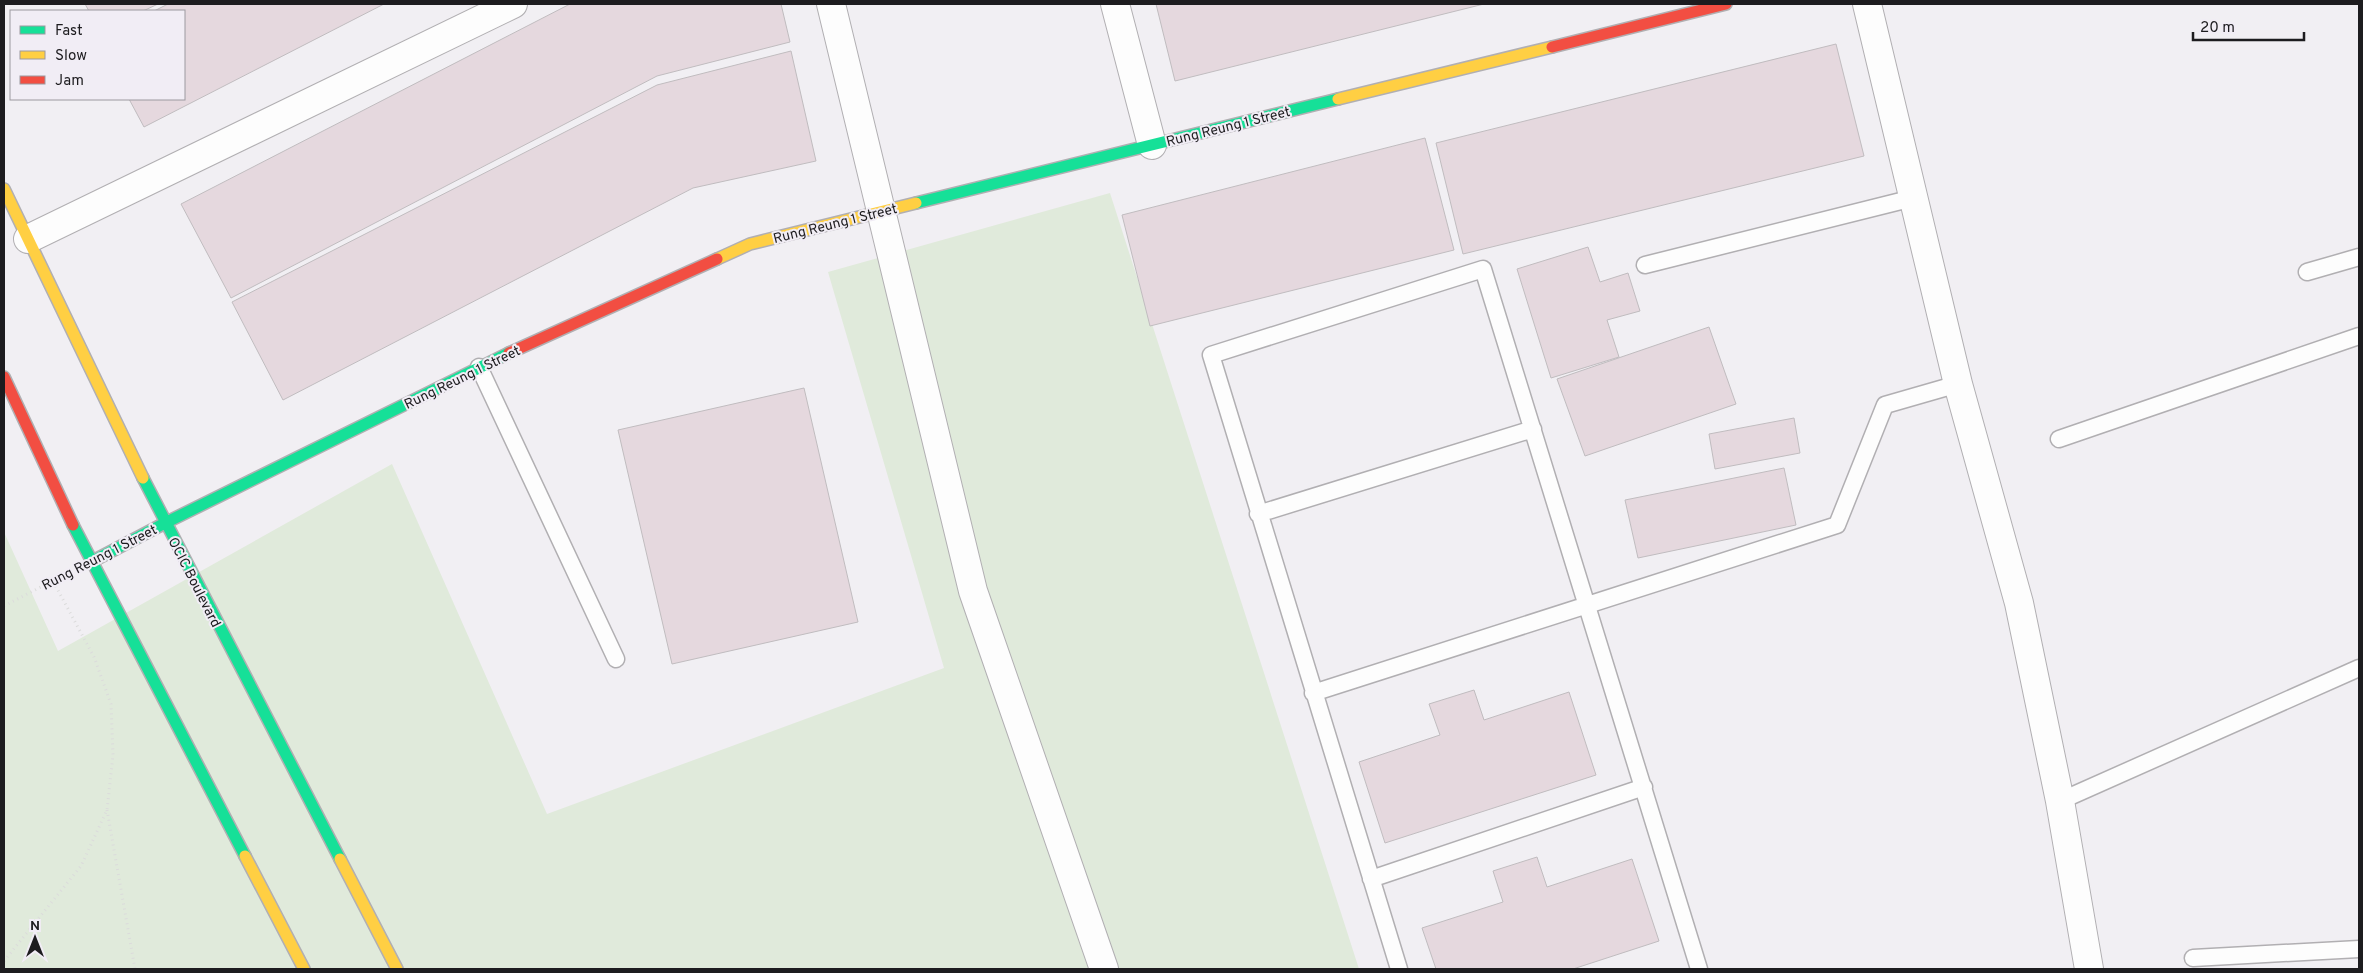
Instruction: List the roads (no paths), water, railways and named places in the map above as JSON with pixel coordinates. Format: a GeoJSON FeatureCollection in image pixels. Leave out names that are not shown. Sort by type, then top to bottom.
{"type":"FeatureCollection","features":[{"type":"Feature","properties":{"kind":"street"},"geometry":{"type":"LineString","coordinates":[[28,239],[513,4]]}},
{"type":"Feature","properties":{"kind":"street"},"geometry":{"type":"LineString","coordinates":[[831,4],[973,591],[1104,969]]}},
{"type":"Feature","properties":{"kind":"street"},"geometry":{"type":"LineString","coordinates":[[1116,4],[1152,145]]}},
{"type":"Feature","properties":{"kind":"street","name":"Rung Reung 1 Street"},"geometry":{"type":"LineString","coordinates":[[92,562],[165,523],[479,367],[750,244],[1152,145],[1690,8],[1726,4]]}},
{"type":"Feature","properties":{"kind":"street"},"geometry":{"type":"LineString","coordinates":[[1867,4],[1958,384],[2019,603],[2060,801],[2089,969]]}},
{"type":"Feature","properties":{"kind":"street","name":"OCIC Boulevard"},"geometry":{"type":"LineString","coordinates":[[4,189],[165,523],[397,969]]}},
{"type":"Feature","properties":{"kind":"street"},"geometry":{"type":"LineString","coordinates":[[4,377],[92,562],[304,969]]}},
{"type":"Feature","properties":{"kind":"lane"},"geometry":{"type":"LineString","coordinates":[[1645,265],[1913,198]]}},
{"type":"Feature","properties":{"kind":"lane"},"geometry":{"type":"LineString","coordinates":[[2306,272],[2359,257]]}},
{"type":"Feature","properties":{"kind":"lane"},"geometry":{"type":"LineString","coordinates":[[1399,969],[1210,355],[1484,269],[1699,969]]}},
{"type":"Feature","properties":{"kind":"lane"},"geometry":{"type":"LineString","coordinates":[[2059,439],[2359,336]]}},
{"type":"Feature","properties":{"kind":"lane"},"geometry":{"type":"LineString","coordinates":[[479,367],[616,659]]}},
{"type":"Feature","properties":{"kind":"lane"},"geometry":{"type":"LineString","coordinates":[[1313,693],[1837,525],[1885,405],[1958,384]]}},
{"type":"Feature","properties":{"kind":"lane"},"geometry":{"type":"LineString","coordinates":[[1258,514],[1533,429]]}},
{"type":"Feature","properties":{"kind":"lane"},"geometry":{"type":"LineString","coordinates":[[2060,801],[2359,668]]}},
{"type":"Feature","properties":{"kind":"lane"},"geometry":{"type":"LineString","coordinates":[[1371,878],[1644,788]]}},
{"type":"Feature","properties":{"kind":"lane"},"geometry":{"type":"LineString","coordinates":[[2192,958],[2359,949]]}}]}
